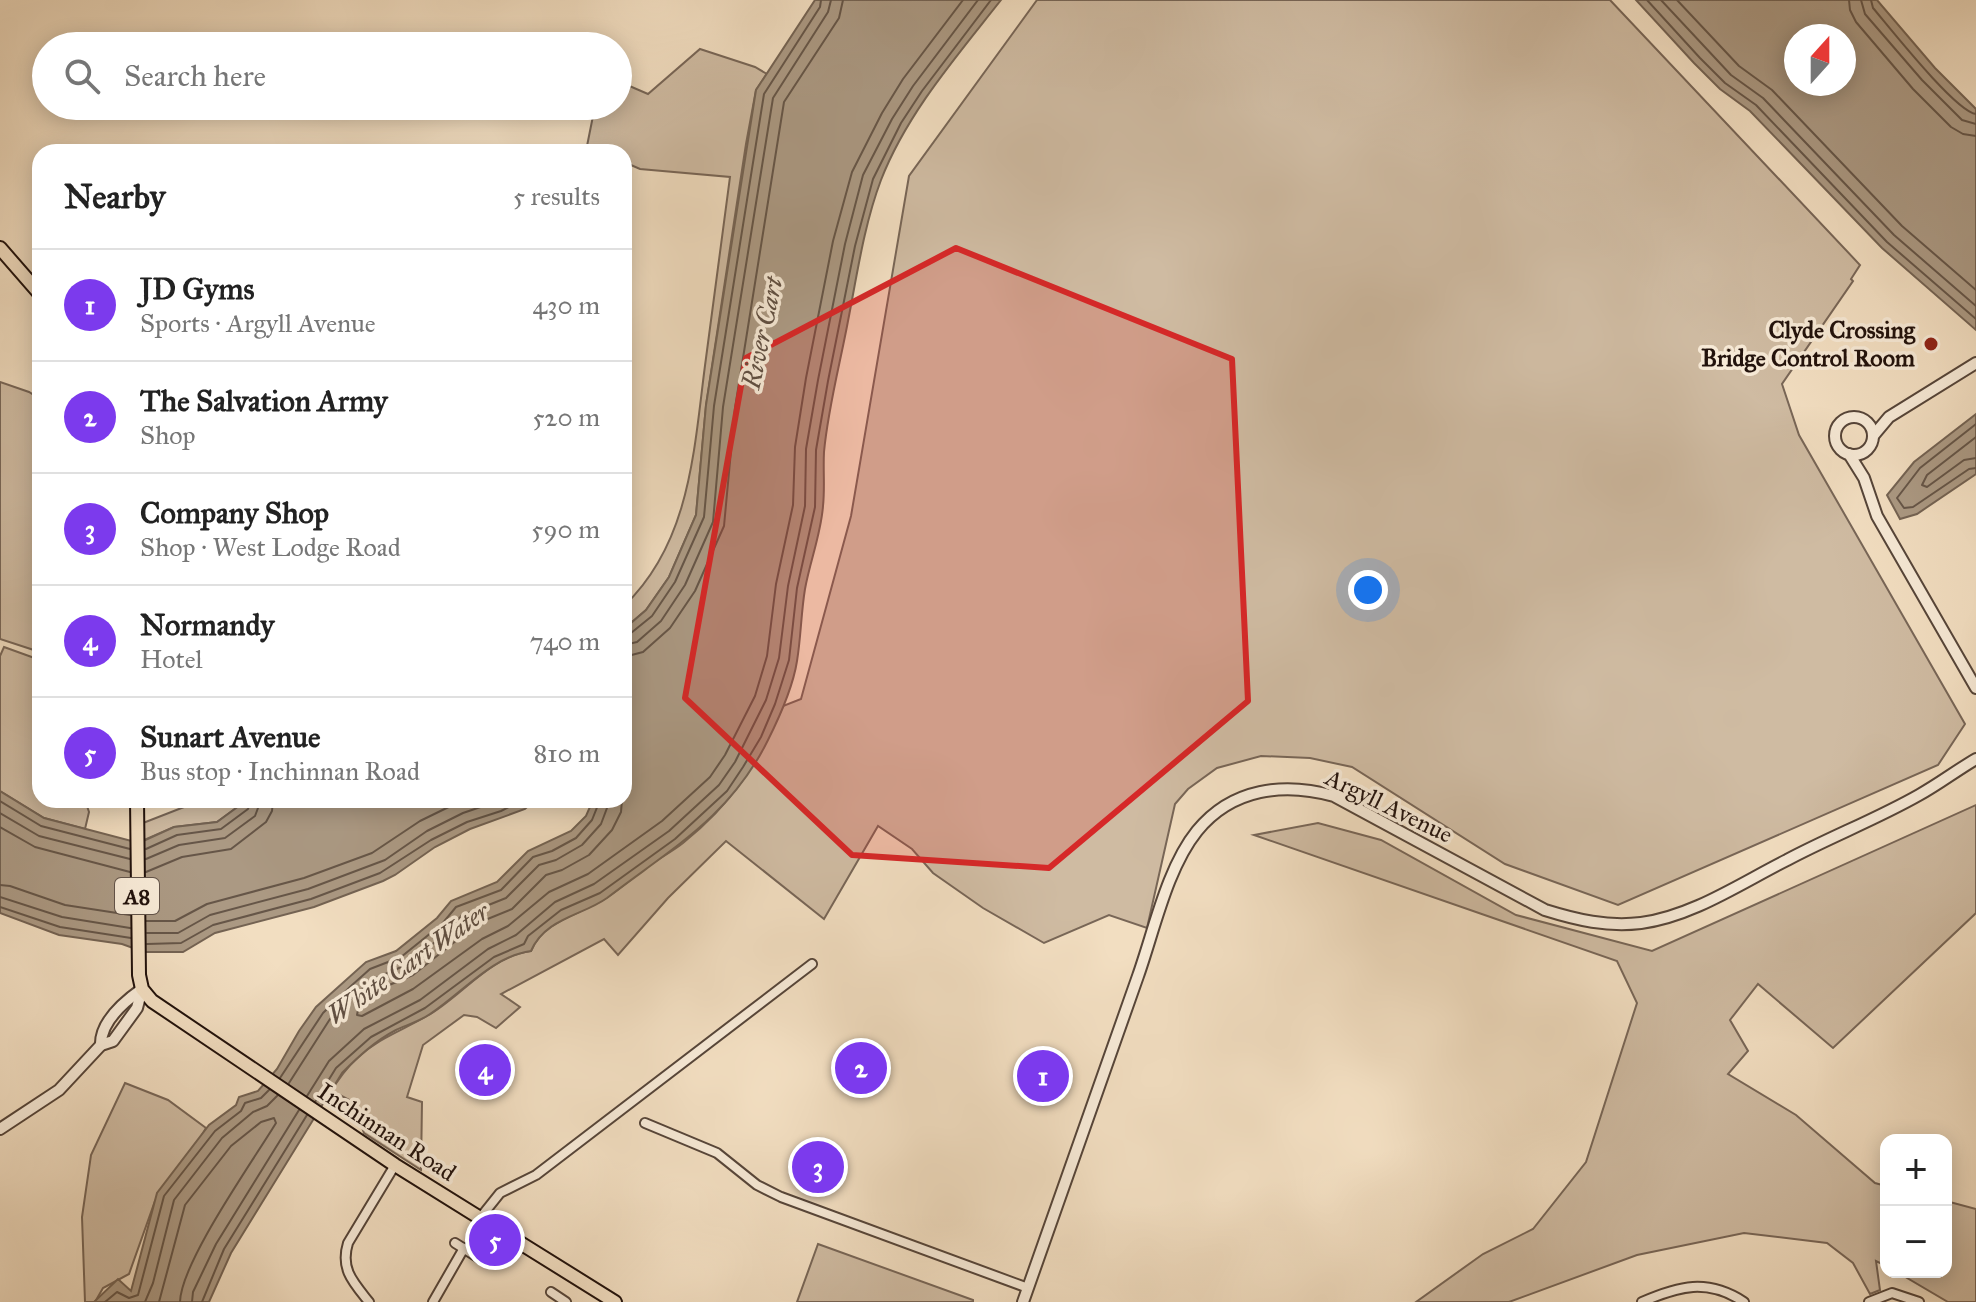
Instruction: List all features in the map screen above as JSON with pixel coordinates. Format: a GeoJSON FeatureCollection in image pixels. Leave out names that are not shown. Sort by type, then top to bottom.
{"type":"FeatureCollection","features":[{"type":"Feature","properties":{"kind":"main road"},"geometry":{"type":"LineString","coordinates":[[0,248],[32,285]]}},
{"type":"Feature","properties":{"kind":"main road","name":"A8"},"geometry":{"type":"LineString","coordinates":[[137,808],[139,969],[142,989]]}},
{"type":"Feature","properties":{"kind":"main road","name":"Inchinnan Road"},"geometry":{"type":"LineString","coordinates":[[142,989],[157,1006],[242,1064],[395,1165],[615,1302]]}},
{"type":"Feature","properties":{"kind":"street"},"geometry":{"type":"LineString","coordinates":[[1867,450],[1858,454],[1843,451],[1836,441],[1840,424],[1850,417],[1867,422],[1889,417],[1976,363]]}},
{"type":"Feature","properties":{"kind":"street"},"geometry":{"type":"LineString","coordinates":[[1864,478],[1867,450],[1873,436],[1889,417]]}},
{"type":"Feature","properties":{"kind":"street"},"geometry":{"type":"LineString","coordinates":[[1867,422],[1873,436]]}},
{"type":"Feature","properties":{"kind":"street"},"geometry":{"type":"LineString","coordinates":[[1849,454],[1864,478],[1877,516],[1976,688]]}},
{"type":"Feature","properties":{"kind":"street","name":"Argyll Avenue"},"geometry":{"type":"LineString","coordinates":[[1023,1302],[1174,871],[1197,831],[1212,816],[1231,804],[1247,795],[1277,788],[1307,788],[1334,796],[1545,910],[1606,925],[1642,923],[1706,902],[1836,834],[1917,797],[1976,759]]}},
{"type":"Feature","properties":{"kind":"street"},"geometry":{"type":"LineString","coordinates":[[480,1218],[500,1193],[536,1175],[812,964]]}},
{"type":"Feature","properties":{"kind":"street"},"geometry":{"type":"LineString","coordinates":[[0,1129],[59,1090],[101,1045],[100,1034],[126,1000],[142,989]]}},
{"type":"Feature","properties":{"kind":"street"},"geometry":{"type":"LineString","coordinates":[[645,1123],[717,1153],[757,1185],[781,1197],[1028,1288]]}},
{"type":"Feature","properties":{"kind":"street"},"geometry":{"type":"LineString","coordinates":[[369,1302],[348,1275],[345,1254],[348,1243],[395,1165]]}},
{"type":"Feature","properties":{"kind":"street"},"geometry":{"type":"LineString","coordinates":[[433,1302],[460,1246],[479,1258]]}},
{"type":"Feature","properties":{"kind":"street"},"geometry":{"type":"LineString","coordinates":[[1642,1302],[1675,1288],[1690,1287],[1721,1291],[1744,1302]]}},
{"type":"Feature","properties":{"kind":"street"},"geometry":{"type":"LineString","coordinates":[[551,1292],[562,1301]]}},
{"type":"Feature","properties":{"kind":"street"},"geometry":{"type":"LineString","coordinates":[[1869,1302],[1892,1293],[1919,1302]]}},
{"type":"Feature","properties":{"kind":"highlighted area"},"geometry":{"type":"Polygon","coordinates":[[[956,248],[1232,359],[1248,701],[1049,868],[852,855],[685,698],[746,358],[956,248]]]}},
{"type":"Feature","properties":{"kind":"shaded area"},"geometry":{"type":"Polygon","coordinates":[[[1037,0],[1610,0],[1860,265],[1851,279],[1853,281],[1782,384],[1799,435],[1965,724],[1938,765],[1618,905],[1505,864],[1352,767],[1310,758],[1261,756],[1217,768],[1188,789],[1175,804],[1147,928],[1109,915],[1044,943],[983,908],[933,873],[912,849],[878,826],[824,919],[726,841],[668,898],[618,955],[604,939],[501,994],[520,1007],[496,1028],[477,1017],[464,1015],[423,1045],[407,1097],[422,1102],[421,1170],[364,1133],[353,1102],[340,1095],[328,1096],[346,1070],[374,1045],[440,1008],[502,961],[531,951],[552,926],[603,900],[683,843],[730,798],[764,746],[783,706],[801,699],[851,516],[909,176],[1037,0]]]}},
{"type":"Feature","properties":{"kind":"shaded area"},"geometry":{"type":"Polygon","coordinates":[[[700,49],[767,74],[756,90],[746,144],[706,405],[696,515],[669,577],[646,610],[632,622],[632,597],[664,552],[686,491],[698,425],[730,177],[640,169],[632,166],[632,144],[587,144],[592,120],[632,120],[632,87],[648,94],[700,49]]]}},
{"type":"Feature","properties":{"kind":"shaded area"},"geometry":{"type":"Polygon","coordinates":[[[0,382],[32,394],[32,649],[0,639],[0,382]]]}},
{"type":"Feature","properties":{"kind":"shaded area"},"geometry":{"type":"Polygon","coordinates":[[[4,647],[32,657],[32,808],[88,808],[85,829],[44,818],[0,791],[0,656],[4,647]]]}},
{"type":"Feature","properties":{"kind":"shaded area"},"geometry":{"type":"Polygon","coordinates":[[[1976,805],[1976,913],[1833,1048],[1758,984],[1730,1020],[1748,1051],[1728,1074],[1796,1115],[1880,1184],[1880,1263],[1876,1261],[1880,1290],[1870,1294],[1853,1263],[1827,1243],[1744,1233],[1637,1255],[1509,1302],[1416,1302],[1483,1254],[1533,1229],[1586,1162],[1637,1003],[1617,961],[1254,835],[1318,823],[1381,840],[1516,915],[1652,951],[1976,805]]]}},
{"type":"Feature","properties":{"kind":"shaded area"},"geometry":{"type":"Polygon","coordinates":[[[181,808],[236,808],[217,822],[174,827],[142,841],[143,823],[181,808]]]}},
{"type":"Feature","properties":{"kind":"shaded area"},"geometry":{"type":"Polygon","coordinates":[[[125,1083],[168,1100],[206,1128],[155,1201],[129,1274],[103,1288],[95,1302],[85,1302],[82,1217],[91,1155],[125,1083]]]}},
{"type":"Feature","properties":{"kind":"shaded area"},"geometry":{"type":"Polygon","coordinates":[[[1952,1203],[1976,1209],[1976,1302],[1948,1302],[1907,1278],[1952,1278],[1952,1203]]]}},
{"type":"Feature","properties":{"kind":"shaded area"},"geometry":{"type":"Polygon","coordinates":[[[818,1244],[973,1300],[973,1302],[797,1302],[818,1244]]]}},
{"type":"Feature","properties":{"kind":"water"},"geometry":{"type":"Polygon","coordinates":[[[815,0],[1001,0],[919,108],[892,155],[875,197],[828,419],[822,516],[805,589],[795,671],[786,701],[768,740],[736,790],[698,829],[607,898],[545,931],[531,951],[517,954],[490,968],[430,1014],[381,1039],[342,1073],[231,1253],[209,1302],[94,1302],[118,1279],[131,1291],[157,1193],[209,1125],[236,1105],[239,1097],[258,1091],[277,1069],[316,1007],[366,962],[396,951],[437,918],[451,901],[497,882],[528,851],[571,831],[590,808],[632,808],[632,622],[646,610],[669,577],[696,515],[706,405],[756,90],[815,0]]]}},
{"type":"Feature","properties":{"kind":"water"},"geometry":{"type":"Polygon","coordinates":[[[1636,0],[1877,0],[1935,68],[1976,109],[1976,330],[1882,248],[1750,111],[1720,89],[1636,0]]]}},
{"type":"Feature","properties":{"kind":"water"},"geometry":{"type":"Polygon","coordinates":[[[1976,414],[1976,474],[1917,514],[1900,519],[1887,495],[1914,462],[1976,414]]]}},
{"type":"Feature","properties":{"kind":"water"},"geometry":{"type":"Polygon","coordinates":[[[0,791],[44,818],[139,843],[174,827],[217,822],[236,808],[526,808],[470,829],[435,847],[383,881],[314,907],[215,933],[183,952],[144,952],[122,944],[59,935],[0,913],[0,791]]]}},
{"type":"Feature","properties":{"kind":"place","name":"Clyde Crossing Bridge Control Room"},"geometry":{"type":"Point","coordinates":[1931,344]}},
{"type":"Feature","properties":{"kind":"place","name":"The Salvation Army"},"geometry":{"type":"Point","coordinates":[861,1068]}},
{"type":"Feature","properties":{"kind":"place","name":"Normandy"},"geometry":{"type":"Point","coordinates":[485,1070]}},
{"type":"Feature","properties":{"kind":"place","name":"JD Gyms"},"geometry":{"type":"Point","coordinates":[1043,1076]}},
{"type":"Feature","properties":{"kind":"place","name":"Company Shop"},"geometry":{"type":"Point","coordinates":[818,1167]}},
{"type":"Feature","properties":{"kind":"place","name":"Sunart Avenue"},"geometry":{"type":"Point","coordinates":[495,1240]}},
{"type":"Feature","properties":{"kind":"water label","name":"River Cart"},"geometry":{"type":"Point","coordinates":[762,333]}},
{"type":"Feature","properties":{"kind":"water label","name":"White Cart Water"},"geometry":{"type":"Point","coordinates":[408,963]}}]}
